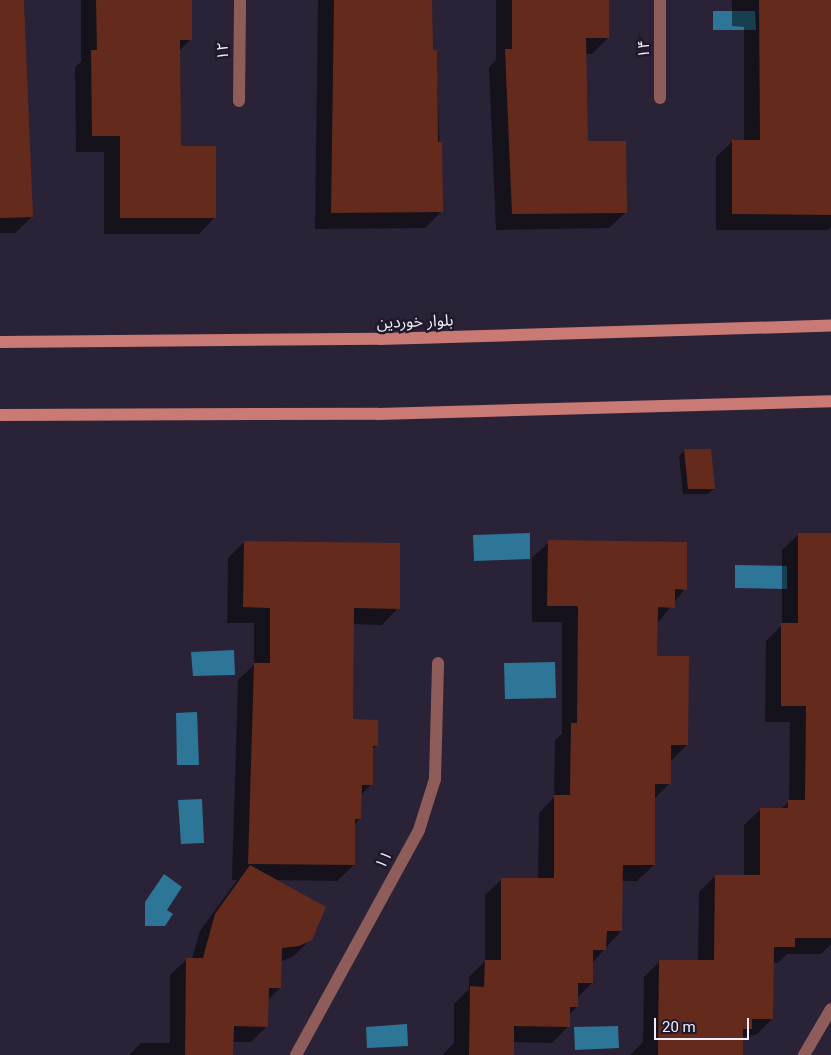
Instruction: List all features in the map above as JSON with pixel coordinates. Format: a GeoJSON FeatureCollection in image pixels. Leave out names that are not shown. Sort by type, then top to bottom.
{"type":"FeatureCollection","features":[{"type":"Feature","properties":{"kind":"main road","name":"بلوار خوردین"},"geometry":{"type":"LineString","coordinates":[[0,342],[380,340],[831,326]]}},
{"type":"Feature","properties":{"kind":"main road"},"geometry":{"type":"LineString","coordinates":[[0,415],[378,414],[831,401]]}},
{"type":"Feature","properties":{"kind":"street","name":"۱۲"},"geometry":{"type":"LineString","coordinates":[[239,102],[240,0]]}},
{"type":"Feature","properties":{"kind":"street","name":"۱۴"},"geometry":{"type":"LineString","coordinates":[[660,0],[660,98]]}},
{"type":"Feature","properties":{"kind":"street","name":"۱۱"},"geometry":{"type":"LineString","coordinates":[[296,1055],[419,830],[435,779],[438,663]]}},
{"type":"Feature","properties":{"kind":"street"},"geometry":{"type":"LineString","coordinates":[[804,1055],[831,1009]]}},
{"type":"Feature","properties":{"kind":"water"},"geometry":{"type":"Polygon","coordinates":[[[713,11],[755,11],[756,30],[713,30],[713,11]]]}},
{"type":"Feature","properties":{"kind":"water"},"geometry":{"type":"Polygon","coordinates":[[[530,533],[530,559],[474,561],[473,535],[530,533]]]}},
{"type":"Feature","properties":{"kind":"water"},"geometry":{"type":"Polygon","coordinates":[[[735,565],[787,566],[787,589],[735,588],[735,565]]]}},
{"type":"Feature","properties":{"kind":"water"},"geometry":{"type":"Polygon","coordinates":[[[234,650],[235,675],[193,676],[191,652],[234,650]]]}},
{"type":"Feature","properties":{"kind":"water"},"geometry":{"type":"Polygon","coordinates":[[[555,662],[556,698],[505,699],[504,663],[555,662]]]}},
{"type":"Feature","properties":{"kind":"water"},"geometry":{"type":"Polygon","coordinates":[[[197,712],[199,765],[177,765],[176,713],[197,712]]]}},
{"type":"Feature","properties":{"kind":"water"},"geometry":{"type":"Polygon","coordinates":[[[202,799],[204,843],[181,844],[178,800],[202,799]]]}},
{"type":"Feature","properties":{"kind":"water"},"geometry":{"type":"Polygon","coordinates":[[[164,874],[182,887],[167,910],[173,914],[165,926],[145,926],[145,902],[164,874]]]}},
{"type":"Feature","properties":{"kind":"water"},"geometry":{"type":"Polygon","coordinates":[[[407,1024],[408,1046],[367,1048],[366,1027],[407,1024]]]}},
{"type":"Feature","properties":{"kind":"water"},"geometry":{"type":"Polygon","coordinates":[[[618,1026],[619,1048],[575,1050],[574,1027],[618,1026]]]}},
{"type":"Feature","properties":{"kind":"building"},"geometry":{"type":"Polygon","coordinates":[[[0,0],[24,0],[33,217],[0,218],[0,0]]]}},
{"type":"Feature","properties":{"kind":"building"},"geometry":{"type":"Polygon","coordinates":[[[96,0],[192,0],[192,40],[180,40],[181,146],[216,146],[216,218],[120,218],[120,136],[92,136],[91,50],[97,50],[96,0]]]}},
{"type":"Feature","properties":{"kind":"building"},"geometry":{"type":"Polygon","coordinates":[[[334,0],[432,0],[433,50],[437,50],[438,142],[442,142],[443,212],[331,213],[334,0]]]}},
{"type":"Feature","properties":{"kind":"building"},"geometry":{"type":"Polygon","coordinates":[[[512,0],[609,0],[609,38],[586,38],[588,141],[626,141],[627,213],[512,214],[505,49],[512,49],[512,0]]]}},
{"type":"Feature","properties":{"kind":"building"},"geometry":{"type":"Polygon","coordinates":[[[759,0],[831,0],[831,215],[732,214],[732,140],[760,140],[759,0]]]}},
{"type":"Feature","properties":{"kind":"building"},"geometry":{"type":"Polygon","coordinates":[[[684,449],[711,449],[715,489],[688,489],[684,449]]]}},
{"type":"Feature","properties":{"kind":"building"},"geometry":{"type":"Polygon","coordinates":[[[798,533],[831,533],[831,938],[795,938],[795,947],[774,947],[773,1019],[752,1019],[752,1029],[743,1029],[743,1055],[658,1055],[659,960],[714,960],[715,875],[760,875],[760,808],[788,808],[788,800],[805,800],[806,706],[781,706],[781,623],[798,623],[798,533]]]}},
{"type":"Feature","properties":{"kind":"building"},"geometry":{"type":"Polygon","coordinates":[[[548,540],[687,542],[687,590],[675,589],[675,608],[658,607],[657,656],[689,656],[688,745],[671,745],[671,784],[655,784],[655,865],[623,865],[622,931],[607,931],[606,950],[593,950],[593,983],[578,983],[578,1007],[570,1007],[570,1027],[514,1026],[514,1055],[469,1055],[470,986],[484,987],[485,960],[501,960],[501,878],[554,878],[554,795],[570,795],[571,723],[577,723],[578,606],[547,606],[548,540]]]}},
{"type":"Feature","properties":{"kind":"building"},"geometry":{"type":"Polygon","coordinates":[[[244,541],[400,543],[400,609],[354,608],[353,719],[378,720],[378,746],[373,746],[373,785],[362,785],[361,819],[355,819],[355,865],[248,864],[254,663],[270,663],[270,608],[243,607],[244,541]]]}},
{"type":"Feature","properties":{"kind":"building"},"geometry":{"type":"Polygon","coordinates":[[[250,865],[326,907],[312,940],[299,946],[282,948],[281,988],[269,988],[268,1027],[234,1026],[233,1055],[185,1055],[186,958],[203,958],[215,914],[250,865]]]}}]}
